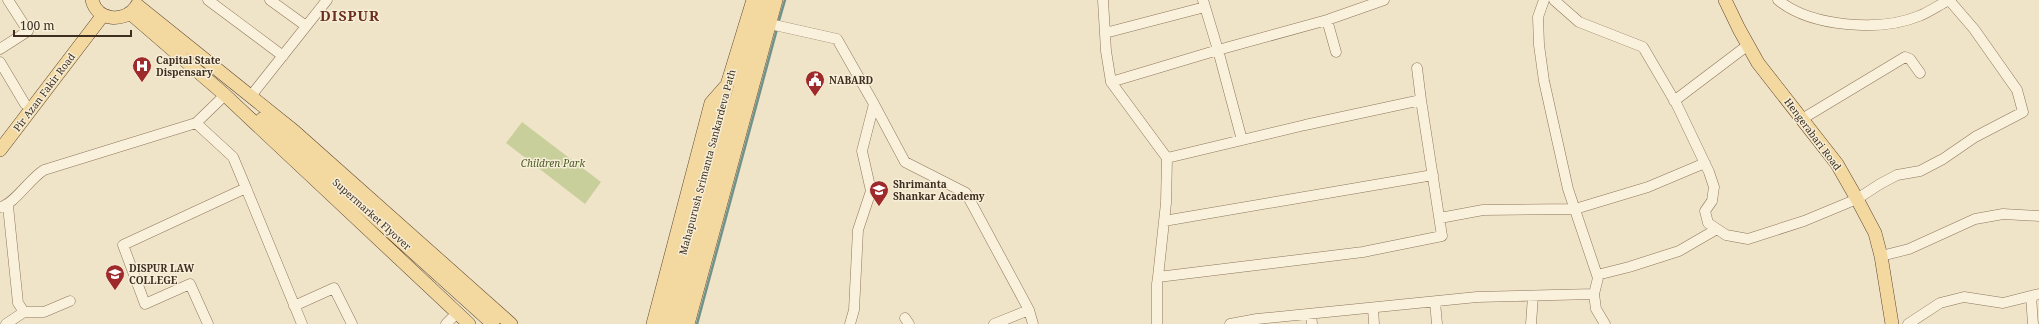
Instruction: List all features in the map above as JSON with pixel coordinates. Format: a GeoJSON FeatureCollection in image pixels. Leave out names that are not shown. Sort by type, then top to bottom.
{"type":"FeatureCollection","features":[{"type":"Feature","properties":{"kind":"main road","name":"Mahapurush Srimanta Sankardeva Path"},"geometry":{"type":"LineString","coordinates":[[663,324],[727,85],[754,0]]}},
{"type":"Feature","properties":{"kind":"main road"},"geometry":{"type":"LineString","coordinates":[[675,324],[764,0]]}},
{"type":"Feature","properties":{"kind":"main road"},"geometry":{"type":"LineString","coordinates":[[688,324],[775,25],[776,0]]}},
{"type":"Feature","properties":{"kind":"main road","name":"Hengerabari Road"},"geometry":{"type":"LineString","coordinates":[[1725,0],[1758,63],[1837,164],[1857,199],[1875,234],[1881,256],[1892,324]]}},
{"type":"Feature","properties":{"kind":"main road"},"geometry":{"type":"LineString","coordinates":[[0,137],[98,8],[117,18],[135,6]]}},
{"type":"Feature","properties":{"kind":"main road"},"geometry":{"type":"LineString","coordinates":[[135,6],[225,95],[469,324]]}},
{"type":"Feature","properties":{"kind":"main road"},"geometry":{"type":"LineString","coordinates":[[135,6],[294,131],[511,324]]}},
{"type":"Feature","properties":{"kind":"main road","name":"Pir Azan Fakir Road"},"geometry":{"type":"LineString","coordinates":[[0,150],[98,8]]}},
{"type":"Feature","properties":{"kind":"main road"},"geometry":{"type":"LineString","coordinates":[[652,324],[711,103],[727,85]]}},
{"type":"Feature","properties":{"kind":"main road","name":"Supermarket Flyover"},"geometry":{"type":"LineString","coordinates":[[245,113],[265,120],[493,324]]}},
{"type":"Feature","properties":{"kind":"main road"},"geometry":{"type":"LineString","coordinates":[[662,288],[676,277]]}},
{"type":"Feature","properties":{"kind":"street"},"geometry":{"type":"LineString","coordinates":[[0,49],[28,30],[8,0]]}},
{"type":"Feature","properties":{"kind":"street"},"geometry":{"type":"LineString","coordinates":[[208,0],[283,56]]}},
{"type":"Feature","properties":{"kind":"street"},"geometry":{"type":"LineString","coordinates":[[270,0],[306,26]]}},
{"type":"Feature","properties":{"kind":"street"},"geometry":{"type":"LineString","coordinates":[[250,97],[327,0]]}},
{"type":"Feature","properties":{"kind":"street"},"geometry":{"type":"LineString","coordinates":[[1103,0],[1111,82],[1167,158],[1164,221],[1158,277],[1158,324]]}},
{"type":"Feature","properties":{"kind":"street"},"geometry":{"type":"LineString","coordinates":[[1111,82],[1218,50],[1327,20],[1384,0]]}},
{"type":"Feature","properties":{"kind":"street"},"geometry":{"type":"LineString","coordinates":[[1544,0],[1538,17],[1539,45],[1544,81],[1568,189],[1597,275],[1594,294],[1596,309],[1606,324]]}},
{"type":"Feature","properties":{"kind":"street"},"geometry":{"type":"LineString","coordinates":[[1554,0],[1579,22],[1643,47],[1674,101],[1705,163],[1714,187],[1712,201],[1706,211],[1708,223],[1726,235],[1748,238],[1804,221],[1857,199],[1897,175],[1920,171],[1943,159],[1974,137],[2023,112],[2017,90],[1974,29],[1949,0],[1918,16],[1879,25],[1830,22],[1788,8],[1778,0]]}},
{"type":"Feature","properties":{"kind":"street"},"geometry":{"type":"LineString","coordinates":[[1105,32],[1204,4],[1242,140]]}},
{"type":"Feature","properties":{"kind":"street"},"geometry":{"type":"LineString","coordinates":[[1327,20],[1336,52]]}},
{"type":"Feature","properties":{"kind":"street"},"geometry":{"type":"LineString","coordinates":[[775,25],[837,39],[905,162],[966,193],[1029,310],[1033,324]]}},
{"type":"Feature","properties":{"kind":"street"},"geometry":{"type":"LineString","coordinates":[[1674,101],[1748,45]]}},
{"type":"Feature","properties":{"kind":"street"},"geometry":{"type":"LineString","coordinates":[[1802,119],[1904,57],[1910,59],[1920,73]]}},
{"type":"Feature","properties":{"kind":"street"},"geometry":{"type":"LineString","coordinates":[[0,62],[25,104]]}},
{"type":"Feature","properties":{"kind":"street"},"geometry":{"type":"LineString","coordinates":[[1158,277],[1363,252],[1442,236],[1417,68]]}},
{"type":"Feature","properties":{"kind":"street"},"geometry":{"type":"LineString","coordinates":[[24,312],[18,303],[4,207],[34,176],[44,170],[196,123],[225,95]]}},
{"type":"Feature","properties":{"kind":"street"},"geometry":{"type":"LineString","coordinates":[[1167,158],[1305,124],[1421,100]]}},
{"type":"Feature","properties":{"kind":"street"},"geometry":{"type":"LineString","coordinates":[[850,324],[854,310],[858,230],[871,191],[862,151],[874,104]]}},
{"type":"Feature","properties":{"kind":"street"},"geometry":{"type":"LineString","coordinates":[[196,123],[233,157],[302,324]]}},
{"type":"Feature","properties":{"kind":"street"},"geometry":{"type":"LineString","coordinates":[[1440,218],[1483,210],[1575,209],[1648,187],[1705,163]]}},
{"type":"Feature","properties":{"kind":"street"},"geometry":{"type":"LineString","coordinates":[[1164,221],[1433,175]]}},
{"type":"Feature","properties":{"kind":"street"},"geometry":{"type":"LineString","coordinates":[[208,324],[190,284],[145,304],[123,245],[246,188]]}},
{"type":"Feature","properties":{"kind":"street"},"geometry":{"type":"LineString","coordinates":[[1881,256],[1909,249],[1975,219],[2003,214],[2039,216]]}},
{"type":"Feature","properties":{"kind":"street"},"geometry":{"type":"LineString","coordinates":[[1597,275],[1629,268],[1678,251],[1717,229]]}},
{"type":"Feature","properties":{"kind":"street"},"geometry":{"type":"LineString","coordinates":[[294,306],[334,288],[352,324]]}},
{"type":"Feature","properties":{"kind":"street"},"geometry":{"type":"LineString","coordinates":[[1230,324],[1311,319],[1373,308],[1477,297],[1594,294]]}},
{"type":"Feature","properties":{"kind":"street"},"geometry":{"type":"LineString","coordinates":[[1908,324],[1940,303],[1964,298],[2003,304],[2035,295],[2033,324]]}},
{"type":"Feature","properties":{"kind":"street"},"geometry":{"type":"LineString","coordinates":[[1531,324],[1533,296]]}},
{"type":"Feature","properties":{"kind":"street"},"geometry":{"type":"LineString","coordinates":[[6,324],[24,312],[44,312],[70,301]]}},
{"type":"Feature","properties":{"kind":"street"},"geometry":{"type":"LineString","coordinates":[[1435,302],[1437,324]]}},
{"type":"Feature","properties":{"kind":"street"},"geometry":{"type":"LineString","coordinates":[[1373,308],[1374,324]]}},
{"type":"Feature","properties":{"kind":"street"},"geometry":{"type":"LineString","coordinates":[[994,324],[1029,310]]}},
{"type":"Feature","properties":{"kind":"street"},"geometry":{"type":"LineString","coordinates":[[446,324],[457,313]]}},
{"type":"Feature","properties":{"kind":"green space","name":"Children Park"},"geometry":{"type":"Polygon","coordinates":[[[522,122],[601,182],[585,204],[506,143],[522,122]]]}},
{"type":"Feature","properties":{"kind":"waterway"},"geometry":{"type":"LineString","coordinates":[[778,24],[785,0]]}},
{"type":"Feature","properties":{"kind":"waterway"},"geometry":{"type":"LineString","coordinates":[[697,324],[777,29]]}},
{"type":"Feature","properties":{"kind":"place","name":"Capital State Dispensary"},"geometry":{"type":"Point","coordinates":[142,83]}},
{"type":"Feature","properties":{"kind":"place","name":"NABARD"},"geometry":{"type":"Point","coordinates":[815,97]}},
{"type":"Feature","properties":{"kind":"place","name":"Shrimanta Shankar Academy"},"geometry":{"type":"Point","coordinates":[879,207]}},
{"type":"Feature","properties":{"kind":"place","name":"DISPUR LAW COLLEGE"},"geometry":{"type":"Point","coordinates":[115,291]}},
{"type":"Feature","properties":{"kind":"district","name":"DISPUR"},"geometry":{"type":"Point","coordinates":[350,16]}}]}
